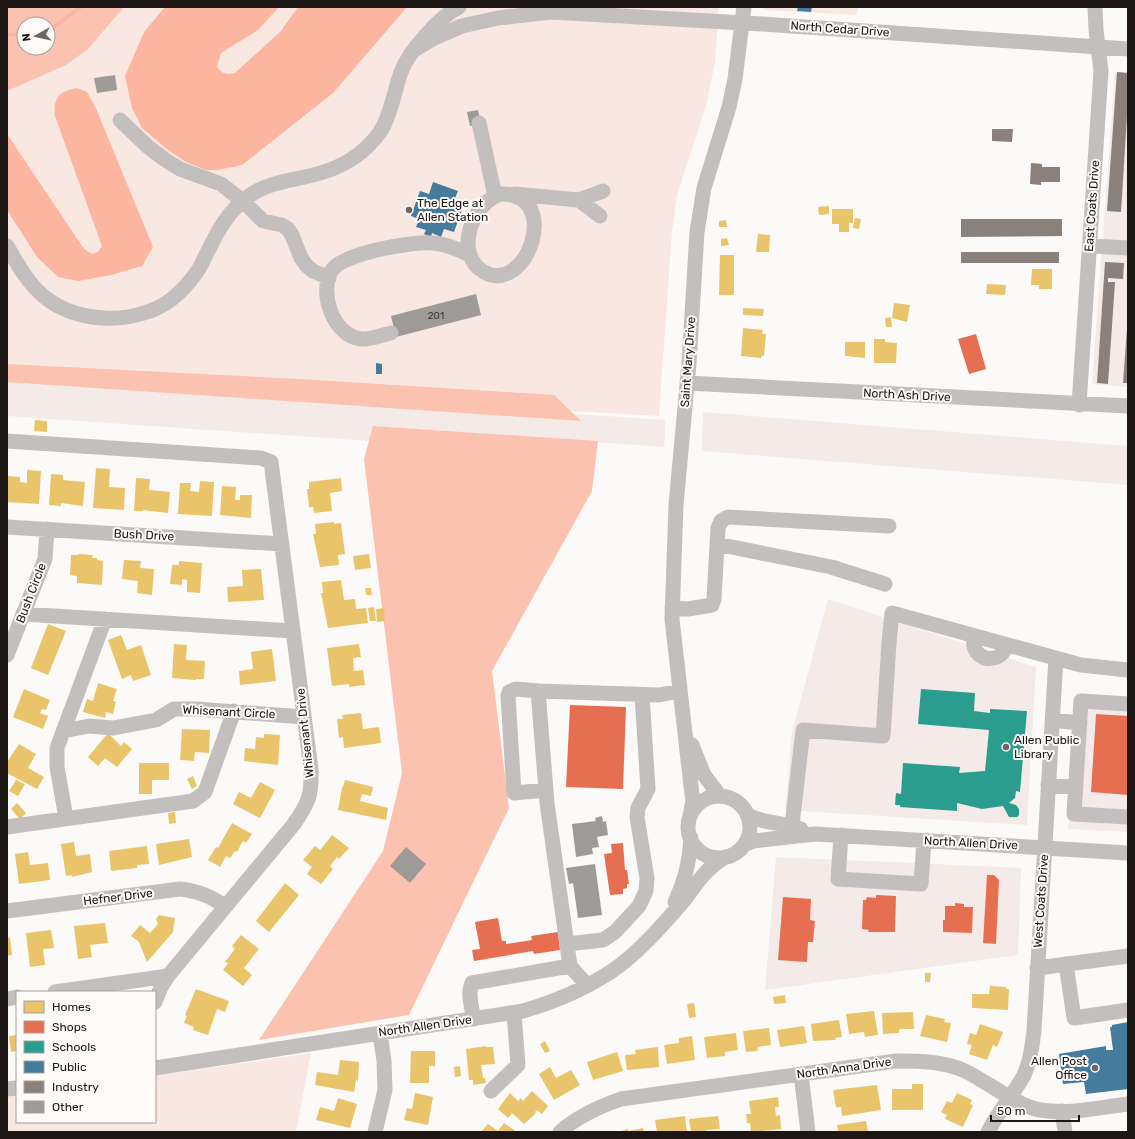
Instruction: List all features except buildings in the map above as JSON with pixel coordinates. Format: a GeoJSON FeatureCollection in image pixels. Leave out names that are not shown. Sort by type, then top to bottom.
{"type":"FeatureCollection","features":[{"type":"Feature","properties":{"kind":"street","name":"North Cedar Drive"},"geometry":{"type":"LineString","coordinates":[[7,246],[26,278],[40,293],[52,303],[68,311],[87,316],[107,318],[148,312],[179,293],[197,272],[228,216],[243,201],[263,188],[275,183],[324,172],[340,166],[366,148],[380,131],[391,104],[401,71],[414,50],[440,21],[459,7]]}},
{"type":"Feature","properties":{"kind":"street","name":"North Cedar Drive"},"geometry":{"type":"LineString","coordinates":[[535,7],[551,12]]}},
{"type":"Feature","properties":{"kind":"street","name":"Saint Mary Drive"},"geometry":{"type":"LineString","coordinates":[[690,816],[692,801],[685,721],[675,656],[672,608],[676,505],[687,383],[697,232],[704,188],[729,106],[735,79],[744,7]]}},
{"type":"Feature","properties":{"kind":"street","name":"East Coats Drive"},"geometry":{"type":"LineString","coordinates":[[1079,405],[1101,71],[1095,7]]}},
{"type":"Feature","properties":{"kind":"street","name":"North Cedar Drive"},"geometry":{"type":"LineString","coordinates":[[414,50],[444,33],[467,24],[498,18],[551,12],[742,23],[1128,49]]}},
{"type":"Feature","properties":{"kind":"street"},"geometry":{"type":"LineString","coordinates":[[120,120],[147,146],[180,170],[221,184],[243,201],[258,217],[268,222],[282,225],[288,229],[301,258],[306,265],[313,271],[329,278]]}},
{"type":"Feature","properties":{"kind":"street"},"geometry":{"type":"LineString","coordinates":[[479,123],[501,195]]}},
{"type":"Feature","properties":{"kind":"street"},"geometry":{"type":"LineString","coordinates":[[501,195],[522,200],[529,206],[533,215],[533,233],[528,251],[521,264],[505,274],[487,273],[475,265],[468,254],[467,244],[469,234],[477,215],[487,200],[501,195],[536,196],[578,200],[603,191]]}},
{"type":"Feature","properties":{"kind":"street"},"geometry":{"type":"LineString","coordinates":[[578,200],[600,216]]}},
{"type":"Feature","properties":{"kind":"street"},"geometry":{"type":"LineString","coordinates":[[391,333],[362,340],[350,336],[340,328],[333,317],[327,291],[329,278],[333,270],[340,262],[351,257],[411,243],[434,243],[454,248],[468,254]]}},
{"type":"Feature","properties":{"kind":"street"},"geometry":{"type":"LineString","coordinates":[[1090,246],[1128,248]]}},
{"type":"Feature","properties":{"kind":"street","name":"North Ash Drive"},"geometry":{"type":"LineString","coordinates":[[687,383],[1079,405],[1128,406]]}},
{"type":"Feature","properties":{"kind":"street","name":"Whisenant Drive"},"geometry":{"type":"LineString","coordinates":[[7,441],[261,458],[271,462],[311,769],[310,795],[307,804],[294,824],[168,976],[161,987],[156,1000]]}},
{"type":"Feature","properties":{"kind":"street"},"geometry":{"type":"LineString","coordinates":[[672,608],[712,605],[714,600],[717,544],[721,521],[728,516],[889,526]]}},
{"type":"Feature","properties":{"kind":"street","name":"Bush Drive"},"geometry":{"type":"LineString","coordinates":[[7,527],[282,544]]}},
{"type":"Feature","properties":{"kind":"street","name":"Bush Circle"},"geometry":{"type":"LineString","coordinates":[[7,655],[44,559],[46,530]]}},
{"type":"Feature","properties":{"kind":"street"},"geometry":{"type":"LineString","coordinates":[[717,544],[831,567],[885,584]]}},
{"type":"Feature","properties":{"kind":"street"},"geometry":{"type":"LineString","coordinates":[[23,614],[293,631]]}},
{"type":"Feature","properties":{"kind":"street"},"geometry":{"type":"LineString","coordinates":[[792,826],[803,730],[883,736],[892,614],[1081,665],[1128,670]]}},
{"type":"Feature","properties":{"kind":"street"},"geometry":{"type":"LineString","coordinates":[[66,818],[56,755],[63,731],[105,619]]}},
{"type":"Feature","properties":{"kind":"street","name":"West Coats Drive"},"geometry":{"type":"LineString","coordinates":[[988,1132],[995,1118],[1023,1076],[1030,1057],[1034,1032],[1056,658]]}},
{"type":"Feature","properties":{"kind":"street"},"geometry":{"type":"LineString","coordinates":[[546,790],[514,793],[509,692],[516,690],[659,695],[680,691]]}},
{"type":"Feature","properties":{"kind":"street"},"geometry":{"type":"LineString","coordinates":[[538,691],[546,790],[570,966],[587,985]]}},
{"type":"Feature","properties":{"kind":"street"},"geometry":{"type":"LineString","coordinates":[[567,944],[603,940],[615,932],[639,906],[646,891],[647,878],[637,817],[638,808],[648,789],[642,695]]}},
{"type":"Feature","properties":{"kind":"street"},"geometry":{"type":"LineString","coordinates":[[1128,704],[1082,701],[1074,814],[1128,817]]}},
{"type":"Feature","properties":{"kind":"street","name":"Whisenant Circle"},"geometry":{"type":"LineString","coordinates":[[63,731],[88,726],[113,728],[156,720],[174,709],[234,711],[304,717]]}},
{"type":"Feature","properties":{"kind":"street"},"geometry":{"type":"LineString","coordinates":[[7,827],[193,801],[205,792],[234,711]]}},
{"type":"Feature","properties":{"kind":"street"},"geometry":{"type":"LineString","coordinates":[[1052,720],[1080,723]]}},
{"type":"Feature","properties":{"kind":"street","name":"Saint Mary Drive"},"geometry":{"type":"LineString","coordinates":[[685,721],[704,775],[720,796]]}},
{"type":"Feature","properties":{"kind":"street"},"geometry":{"type":"LineString","coordinates":[[1048,784],[1076,787]]}},
{"type":"Feature","properties":{"kind":"street"},"geometry":{"type":"LineString","coordinates":[[720,796],[736,801],[747,815],[749,830],[744,845],[739,850],[725,857],[705,854],[695,846],[691,838],[688,823],[690,816],[702,801],[711,797],[720,796]]}},
{"type":"Feature","properties":{"kind":"street","name":"North Allen Drive"},"geometry":{"type":"LineString","coordinates":[[747,815],[764,822],[792,826],[815,834]]}},
{"type":"Feature","properties":{"kind":"street","name":"North Allen Drive"},"geometry":{"type":"LineString","coordinates":[[744,845],[753,841],[815,834],[1128,853]]}},
{"type":"Feature","properties":{"kind":"street"},"geometry":{"type":"LineString","coordinates":[[841,835],[838,879],[921,884],[924,841]]}},
{"type":"Feature","properties":{"kind":"street","name":"North Allen Drive"},"geometry":{"type":"LineString","coordinates":[[668,918],[686,876],[691,838]]}},
{"type":"Feature","properties":{"kind":"street","name":"North Allen Drive"},"geometry":{"type":"LineString","coordinates":[[156,1068],[514,1013],[548,1004],[612,971],[643,945],[668,918],[705,871],[725,857]]}},
{"type":"Feature","properties":{"kind":"street","name":"Hefner Drive"},"geometry":{"type":"LineString","coordinates":[[7,911],[180,889],[196,890],[212,897],[225,906]]}},
{"type":"Feature","properties":{"kind":"street"},"geometry":{"type":"LineString","coordinates":[[1037,968],[1128,956]]}},
{"type":"Feature","properties":{"kind":"street"},"geometry":{"type":"LineString","coordinates":[[1066,964],[1074,1018],[1128,1010]]}},
{"type":"Feature","properties":{"kind":"street"},"geometry":{"type":"LineString","coordinates":[[474,1019],[470,987],[472,983],[570,966]]}},
{"type":"Feature","properties":{"kind":"street"},"geometry":{"type":"LineString","coordinates":[[62,991],[168,976]]}},
{"type":"Feature","properties":{"kind":"street"},"geometry":{"type":"LineString","coordinates":[[491,1091],[518,1065],[514,1013]]}},
{"type":"Feature","properties":{"kind":"street"},"geometry":{"type":"LineString","coordinates":[[375,1132],[385,1090],[384,1061],[380,1033]]}},
{"type":"Feature","properties":{"kind":"street","name":"North Anna Drive"},"geometry":{"type":"LineString","coordinates":[[560,1132],[569,1124],[595,1108],[622,1099],[896,1061],[925,1061],[942,1063],[964,1071],[1027,1106],[1040,1110],[1062,1110],[1128,1104]]}},
{"type":"Feature","properties":{"kind":"street"},"geometry":{"type":"LineString","coordinates":[[800,1074],[808,1132]]}},
{"type":"Feature","properties":{"kind":"street"},"geometry":{"type":"LineString","coordinates":[[1062,1110],[1065,1132]]}},
{"type":"Feature","properties":{"kind":"shaded area"},"geometry":{"type":"Polygon","coordinates":[[[7,7],[719,7],[715,62],[706,106],[677,195],[672,231],[659,416],[7,379],[7,7]]]}},
{"type":"Feature","properties":{"kind":"shaded area"},"geometry":{"type":"Polygon","coordinates":[[[7,7],[124,7],[88,49],[66,65],[7,91],[7,7]]]}},
{"type":"Feature","properties":{"kind":"shaded area"},"geometry":{"type":"Polygon","coordinates":[[[165,7],[279,7],[258,30],[221,53],[217,66],[222,72],[229,74],[235,73],[281,31],[298,7],[407,7],[333,93],[242,165],[217,170],[206,170],[186,162],[168,150],[142,128],[132,108],[125,76],[144,32],[165,7]]]}},
{"type":"Feature","properties":{"kind":"shaded area"},"geometry":{"type":"Polygon","coordinates":[[[764,7],[858,7],[856,15],[763,10],[764,7]]]}},
{"type":"Feature","properties":{"kind":"shaded area"},"geometry":{"type":"Polygon","coordinates":[[[1115,72],[1128,72],[1128,387],[1092,384],[1115,72]]]}},
{"type":"Feature","properties":{"kind":"shaded area"},"geometry":{"type":"Polygon","coordinates":[[[77,88],[87,92],[95,106],[153,247],[142,266],[111,275],[78,281],[58,277],[37,257],[7,210],[7,134],[84,249],[92,254],[98,252],[102,246],[55,116],[55,104],[58,96],[66,91],[77,88]]]}},
{"type":"Feature","properties":{"kind":"shaded area"},"geometry":{"type":"Polygon","coordinates":[[[7,364],[299,379],[554,395],[581,421],[7,382],[7,364]]]}},
{"type":"Feature","properties":{"kind":"shaded area"},"geometry":{"type":"Polygon","coordinates":[[[7,375],[665,420],[665,438],[664,447],[374,426],[370,441],[7,416],[7,375]]]}},
{"type":"Feature","properties":{"kind":"shaded area"},"geometry":{"type":"Polygon","coordinates":[[[703,412],[1128,446],[1128,485],[702,451],[703,412]]]}},
{"type":"Feature","properties":{"kind":"shaded area"},"geometry":{"type":"Polygon","coordinates":[[[373,426],[598,441],[592,491],[492,671],[509,808],[409,1015],[259,1040],[383,851],[402,773],[364,459],[373,426]]]}},
{"type":"Feature","properties":{"kind":"shaded area"},"geometry":{"type":"Polygon","coordinates":[[[828,599],[1036,667],[1027,825],[785,810],[792,732],[828,599]]]}},
{"type":"Feature","properties":{"kind":"shaded area"},"geometry":{"type":"Polygon","coordinates":[[[1076,693],[1128,697],[1128,832],[1068,829],[1076,693]]]}},
{"type":"Feature","properties":{"kind":"shaded area"},"geometry":{"type":"Polygon","coordinates":[[[776,857],[1021,868],[1018,955],[765,990],[776,857]]]}},
{"type":"Feature","properties":{"kind":"shaded area"},"geometry":{"type":"Polygon","coordinates":[[[311,1053],[296,1132],[7,1132],[7,1097],[16,1095],[16,1123],[156,1123],[156,1076],[311,1053]]]}},
{"type":"Feature","properties":{"kind":"waterway"},"geometry":{"type":"LineString","coordinates":[[56,25],[81,7]]}},
{"type":"Feature","properties":{"kind":"waterway"},"geometry":{"type":"LineString","coordinates":[[7,35],[16,34]]}},
{"type":"Feature","properties":{"kind":"place","name":"The Edge at Allen Station"},"geometry":{"type":"Point","coordinates":[409,210]}},
{"type":"Feature","properties":{"kind":"place","name":"Allen Public Library"},"geometry":{"type":"Point","coordinates":[1006,747]}},
{"type":"Feature","properties":{"kind":"place","name":"Allen Post Office"},"geometry":{"type":"Point","coordinates":[1095,1068]}}]}
